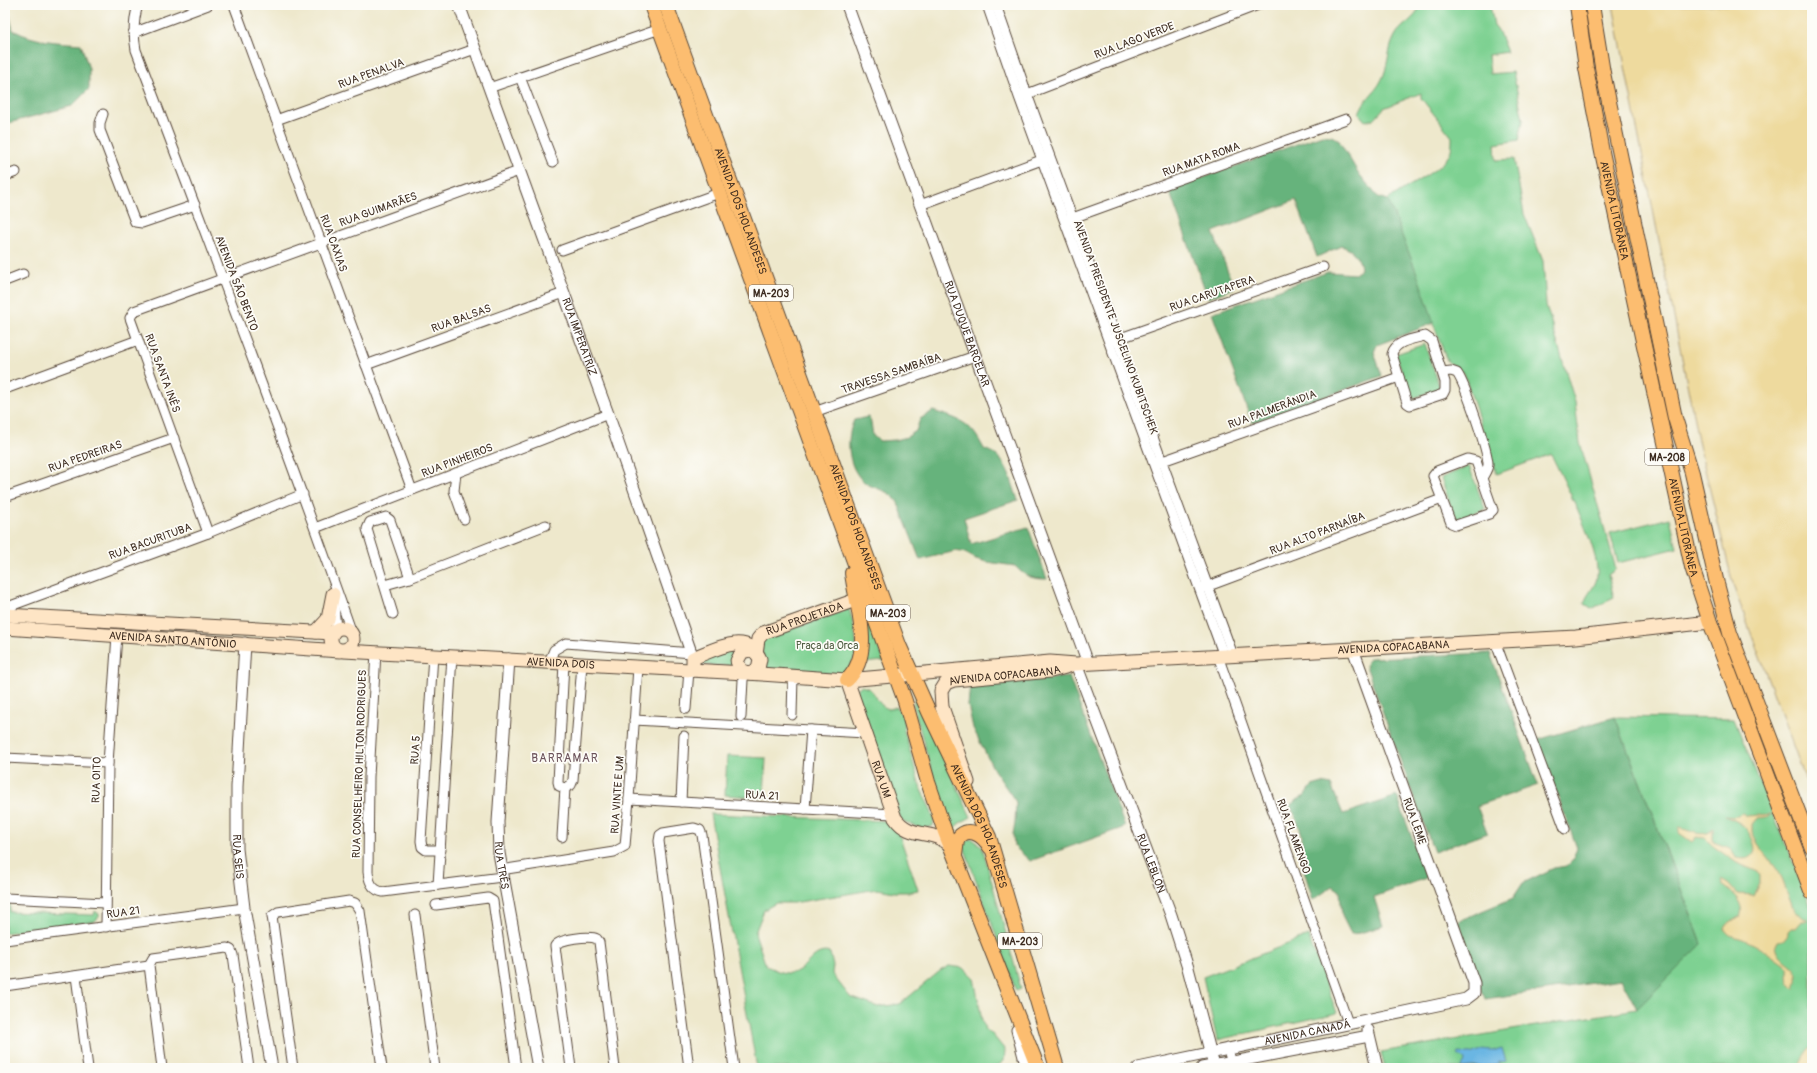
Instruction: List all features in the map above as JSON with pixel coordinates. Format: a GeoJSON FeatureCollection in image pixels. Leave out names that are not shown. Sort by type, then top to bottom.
{"type":"FeatureCollection","features":[{"type":"Feature","properties":{"kind":"main road","name":"AVENIDA DOS HOLANDESES"},"geometry":{"type":"LineString","coordinates":[[651,5],[850,550],[861,598],[896,675],[933,797],[950,845],[1038,1068]]}},
{"type":"Feature","properties":{"kind":"main road","name":"AVENIDA DOS HOLANDESES"},"geometry":{"type":"LineString","coordinates":[[666,5],[814,412],[912,674],[978,810],[989,837],[1057,1068]]}},
{"type":"Feature","properties":{"kind":"main road","name":"AVENIDA LITORÂNEA"},"geometry":{"type":"LineString","coordinates":[[1577,5],[1586,68],[1599,137],[1676,499],[1692,567],[1710,622],[1812,893]]}},
{"type":"Feature","properties":{"kind":"main road","name":"AVENIDA LITORÂNEA"},"geometry":{"type":"LineString","coordinates":[[1592,5],[1603,73],[1675,418],[1692,473],[1724,614],[1733,644],[1812,848]]}},
{"type":"Feature","properties":{"kind":"main road"},"geometry":{"type":"LineString","coordinates":[[1676,499],[1686,496],[1691,498],[1697,528],[1707,544]]}},
{"type":"Feature","properties":{"kind":"main road"},"geometry":{"type":"LineString","coordinates":[[846,680],[856,669],[862,646],[861,598],[877,582]]}},
{"type":"Feature","properties":{"kind":"main road"},"geometry":{"type":"LineString","coordinates":[[316,632],[328,619],[333,594]]}},
{"type":"Feature","properties":{"kind":"main road","name":"RUA PROJETADA"},"geometry":{"type":"LineString","coordinates":[[755,652],[758,639],[763,633],[861,598]]}},
{"type":"Feature","properties":{"kind":"main road","name":"AVENIDA SANTO ANTÔNIO"},"geometry":{"type":"LineString","coordinates":[[5,615],[334,632]]}},
{"type":"Feature","properties":{"kind":"main road","name":"AVENIDA COPACABANA"},"geometry":{"type":"LineString","coordinates":[[896,675],[1050,662],[1082,664],[1576,637],[1710,622]]}},
{"type":"Feature","properties":{"kind":"main road","name":"AVENIDA SANTO ANTÔNIO"},"geometry":{"type":"LineString","coordinates":[[5,628],[245,643],[342,651]]}},
{"type":"Feature","properties":{"kind":"main road"},"geometry":{"type":"LineString","coordinates":[[343,628],[353,635],[351,647],[342,651],[332,644],[334,632],[343,628]]}},
{"type":"Feature","properties":{"kind":"main road","name":"AVENIDA DOIS"},"geometry":{"type":"LineString","coordinates":[[353,635],[363,647],[376,652]]}},
{"type":"Feature","properties":{"kind":"main road"},"geometry":{"type":"LineString","coordinates":[[692,663],[738,642],[747,644],[755,652],[760,659],[764,670]]}},
{"type":"Feature","properties":{"kind":"main road"},"geometry":{"type":"LineString","coordinates":[[755,652],[746,650],[738,657],[739,668],[746,673],[764,670],[793,677],[846,680],[896,675]]}},
{"type":"Feature","properties":{"kind":"main road","name":"AVENIDA DOIS"},"geometry":{"type":"LineString","coordinates":[[342,651],[638,667],[692,663],[746,673]]}},
{"type":"Feature","properties":{"kind":"main road","name":"AVENIDA COPACABANA"},"geometry":{"type":"LineString","coordinates":[[978,810],[942,707],[941,691],[943,686],[949,681],[954,680],[1051,671],[1082,664]]}},
{"type":"Feature","properties":{"kind":"main road"},"geometry":{"type":"LineString","coordinates":[[905,701],[905,689],[912,674]]}},
{"type":"Feature","properties":{"kind":"main road","name":"RUA UM"},"geometry":{"type":"LineString","coordinates":[[846,680],[893,814],[898,823],[907,830],[938,837],[950,845]]}},
{"type":"Feature","properties":{"kind":"main road"},"geometry":{"type":"LineString","coordinates":[[957,864],[955,850],[957,840],[962,834],[969,832],[976,833],[984,838],[995,857]]}},
{"type":"Feature","properties":{"kind":"street","name":"AVENIDA SÃO BENTO"},"geometry":{"type":"LineString","coordinates":[[138,5],[133,33],[136,50],[223,278],[303,494],[353,635]]}},
{"type":"Feature","properties":{"kind":"street"},"geometry":{"type":"LineString","coordinates":[[133,33],[208,5]]}},
{"type":"Feature","properties":{"kind":"street","name":"RUA CAXIAS"},"geometry":{"type":"LineString","coordinates":[[234,5],[412,490]]}},
{"type":"Feature","properties":{"kind":"street","name":"RUA IMPERATRIZ"},"geometry":{"type":"LineString","coordinates":[[459,5],[608,414],[692,663]]}},
{"type":"Feature","properties":{"kind":"street","name":"RUA DUQUE BARCELAR"},"geometry":{"type":"LineString","coordinates":[[847,5],[975,356],[1082,664]]}},
{"type":"Feature","properties":{"kind":"street","name":"AVENIDA PRESIDENTE JUSCELINO KUBITSCHEK"},"geometry":{"type":"LineString","coordinates":[[987,5],[1023,95],[1204,588],[1225,656]]}},
{"type":"Feature","properties":{"kind":"street","name":"AVENIDA PRESIDENTE JUSCELINO KUBITSCHEK"},"geometry":{"type":"LineString","coordinates":[[996,5],[1023,95]]}},
{"type":"Feature","properties":{"kind":"street","name":"RUA LAGO VERDE"},"geometry":{"type":"LineString","coordinates":[[1023,95],[1258,5]]}},
{"type":"Feature","properties":{"kind":"street"},"geometry":{"type":"LineString","coordinates":[[489,88],[660,29]]}},
{"type":"Feature","properties":{"kind":"street","name":"RUA PENALVA"},"geometry":{"type":"LineString","coordinates":[[276,120],[475,49]]}},
{"type":"Feature","properties":{"kind":"street"},"geometry":{"type":"LineString","coordinates":[[520,77],[553,162]]}},
{"type":"Feature","properties":{"kind":"street"},"geometry":{"type":"LineString","coordinates":[[103,114],[100,123],[100,130],[135,222],[142,224],[195,205]]}},
{"type":"Feature","properties":{"kind":"street","name":"RUA MATA ROMA"},"geometry":{"type":"LineString","coordinates":[[1068,219],[1346,119]]}},
{"type":"Feature","properties":{"kind":"street"},"geometry":{"type":"LineString","coordinates":[[920,205],[1046,159]]}},
{"type":"Feature","properties":{"kind":"street","name":"RUA GUIMARÃES"},"geometry":{"type":"LineString","coordinates":[[223,278],[519,171]]}},
{"type":"Feature","properties":{"kind":"street"},"geometry":{"type":"LineString","coordinates":[[5,176],[16,172]]}},
{"type":"Feature","properties":{"kind":"street"},"geometry":{"type":"LineString","coordinates":[[562,250],[719,193]]}},
{"type":"Feature","properties":{"kind":"street","name":"RUA CARUTAPERA"},"geometry":{"type":"LineString","coordinates":[[1113,341],[1324,267]]}},
{"type":"Feature","properties":{"kind":"street"},"geometry":{"type":"LineString","coordinates":[[5,281],[23,274]]}},
{"type":"Feature","properties":{"kind":"street","name":"RUA SANTA INÊS"},"geometry":{"type":"LineString","coordinates":[[208,532],[130,318],[134,311],[223,278]]}},
{"type":"Feature","properties":{"kind":"street","name":"RUA BALSAS"},"geometry":{"type":"LineString","coordinates":[[366,365],[564,293]]}},
{"type":"Feature","properties":{"kind":"street"},"geometry":{"type":"LineString","coordinates":[[1425,336],[1432,341],[1442,372],[1446,386],[1443,394],[1413,404],[1407,403],[1392,354],[1393,349],[1397,345],[1425,336]]}},
{"type":"Feature","properties":{"kind":"street"},"geometry":{"type":"LineString","coordinates":[[5,389],[138,340]]}},
{"type":"Feature","properties":{"kind":"street","name":"TRAVESSA SAMBAÍBA"},"geometry":{"type":"LineString","coordinates":[[814,412],[975,356]]}},
{"type":"Feature","properties":{"kind":"street"},"geometry":{"type":"LineString","coordinates":[[1442,372],[1451,371],[1457,373],[1464,385],[1488,456],[1488,469],[1482,478]]}},
{"type":"Feature","properties":{"kind":"street","name":"RUA PALMERÂNDIA"},"geometry":{"type":"LineString","coordinates":[[1158,463],[1398,377]]}},
{"type":"Feature","properties":{"kind":"street","name":"RUA PINHEIROS"},"geometry":{"type":"LineString","coordinates":[[315,528],[608,414]]}},
{"type":"Feature","properties":{"kind":"street","name":"RUA PEDREIRAS"},"geometry":{"type":"LineString","coordinates":[[5,497],[174,438]]}},
{"type":"Feature","properties":{"kind":"street"},"geometry":{"type":"LineString","coordinates":[[1471,459],[1476,461],[1493,508],[1490,514],[1454,525],[1451,524],[1442,499],[1433,476],[1436,471],[1471,459]]}},
{"type":"Feature","properties":{"kind":"street"},"geometry":{"type":"LineString","coordinates":[[456,473],[454,491],[464,519]]}},
{"type":"Feature","properties":{"kind":"street","name":"RUA BACURITUBA"},"geometry":{"type":"LineString","coordinates":[[5,608],[208,532],[303,494]]}},
{"type":"Feature","properties":{"kind":"street","name":"RUA ALTO PARNAÍBA"},"geometry":{"type":"LineString","coordinates":[[1204,588],[1442,499]]}},
{"type":"Feature","properties":{"kind":"street"},"geometry":{"type":"LineString","coordinates":[[371,506],[376,519]]}},
{"type":"Feature","properties":{"kind":"street"},"geometry":{"type":"LineString","coordinates":[[393,614],[367,529],[370,522],[386,517],[390,520],[410,578]]}},
{"type":"Feature","properties":{"kind":"street"},"geometry":{"type":"LineString","coordinates":[[385,585],[410,578],[546,525]]}},
{"type":"Feature","properties":{"kind":"street","name":"AVENIDA SÃO BENTO"},"geometry":{"type":"LineString","coordinates":[[330,569],[333,594],[334,632]]}},
{"type":"Feature","properties":{"kind":"street","name":"RUA OITO"},"geometry":{"type":"LineString","coordinates":[[106,927],[105,903],[108,763],[118,635]]}},
{"type":"Feature","properties":{"kind":"street"},"geometry":{"type":"LineString","coordinates":[[1495,641],[1565,829]]}},
{"type":"Feature","properties":{"kind":"street","name":"RUA SEIS"},"geometry":{"type":"LineString","coordinates":[[245,643],[237,811],[237,849],[244,908],[272,1068]]}},
{"type":"Feature","properties":{"kind":"street"},"geometry":{"type":"LineString","coordinates":[[549,662],[554,650],[566,643],[692,663],[686,709]]}},
{"type":"Feature","properties":{"kind":"street","name":"RUA LEME"},"geometry":{"type":"LineString","coordinates":[[1353,649],[1474,983],[1474,993]]}},
{"type":"Feature","properties":{"kind":"street","name":"RUA CONSELHEIRO HILTON RODRIGUES"},"geometry":{"type":"LineString","coordinates":[[376,652],[369,777],[369,881],[374,888],[383,892],[438,885],[502,873]]}},
{"type":"Feature","properties":{"kind":"street","name":"RUA 5"},"geometry":{"type":"LineString","coordinates":[[433,655],[422,847],[426,850],[440,850]]}},
{"type":"Feature","properties":{"kind":"street"},"geometry":{"type":"LineString","coordinates":[[438,885],[452,656]]}},
{"type":"Feature","properties":{"kind":"street","name":"RUA FLAMENGO"},"geometry":{"type":"LineString","coordinates":[[1225,656],[1348,1023]]}},
{"type":"Feature","properties":{"kind":"street","name":"RUA TRÊS"},"geometry":{"type":"LineString","coordinates":[[509,660],[498,822],[502,873],[538,1068]]}},
{"type":"Feature","properties":{"kind":"street"},"geometry":{"type":"LineString","coordinates":[[564,663],[558,782],[560,786],[565,788]]}},
{"type":"Feature","properties":{"kind":"street"},"geometry":{"type":"LineString","coordinates":[[565,788],[571,785],[573,780],[582,664]]}},
{"type":"Feature","properties":{"kind":"street","name":"RUA LEBLON"},"geometry":{"type":"LineString","coordinates":[[1082,664],[1171,914],[1188,968],[1214,1066]]}},
{"type":"Feature","properties":{"kind":"street","name":"RUA VINTE E UM"},"geometry":{"type":"LineString","coordinates":[[502,873],[614,852],[625,846],[638,667]]}},
{"type":"Feature","properties":{"kind":"street"},"geometry":{"type":"LineString","coordinates":[[741,717],[743,680],[746,673]]}},
{"type":"Feature","properties":{"kind":"street"},"geometry":{"type":"LineString","coordinates":[[792,715],[793,677]]}},
{"type":"Feature","properties":{"kind":"street"},"geometry":{"type":"LineString","coordinates":[[634,720],[865,733]]}},
{"type":"Feature","properties":{"kind":"street"},"geometry":{"type":"LineString","coordinates":[[805,809],[811,730]]}},
{"type":"Feature","properties":{"kind":"street"},"geometry":{"type":"LineString","coordinates":[[681,802],[684,736]]}},
{"type":"Feature","properties":{"kind":"street"},"geometry":{"type":"LineString","coordinates":[[5,758],[108,763]]}},
{"type":"Feature","properties":{"kind":"street"},"geometry":{"type":"LineString","coordinates":[[562,837],[565,788]]}},
{"type":"Feature","properties":{"kind":"street","name":"RUA 21"},"geometry":{"type":"LineString","coordinates":[[629,799],[893,814]]}},
{"type":"Feature","properties":{"kind":"street"},"geometry":{"type":"LineString","coordinates":[[690,1068],[659,842],[660,835],[663,833],[694,828],[700,830],[702,835],[734,1068]]}},
{"type":"Feature","properties":{"kind":"street"},"geometry":{"type":"LineString","coordinates":[[5,898],[105,903]]}},
{"type":"Feature","properties":{"kind":"street"},"geometry":{"type":"LineString","coordinates":[[436,905],[488,898],[492,900],[516,1068]]}},
{"type":"Feature","properties":{"kind":"street"},"geometry":{"type":"LineString","coordinates":[[293,1068],[272,916],[278,912],[349,901],[355,903],[360,911],[382,1068]]}},
{"type":"Feature","properties":{"kind":"street","name":"RUA 21"},"geometry":{"type":"LineString","coordinates":[[5,940],[244,908]]}},
{"type":"Feature","properties":{"kind":"street"},"geometry":{"type":"LineString","coordinates":[[415,915],[435,1068]]}},
{"type":"Feature","properties":{"kind":"street"},"geometry":{"type":"LineString","coordinates":[[571,1068],[555,946],[560,941],[591,937],[597,939],[599,942],[615,1068]]}},
{"type":"Feature","properties":{"kind":"street"},"geometry":{"type":"LineString","coordinates":[[162,1068],[148,966],[153,958],[226,948],[231,950],[233,955],[249,1068]]}},
{"type":"Feature","properties":{"kind":"street"},"geometry":{"type":"LineString","coordinates":[[5,986],[148,966]]}},
{"type":"Feature","properties":{"kind":"street"},"geometry":{"type":"LineString","coordinates":[[76,976],[88,1068]]}},
{"type":"Feature","properties":{"kind":"street"},"geometry":{"type":"LineString","coordinates":[[1006,988],[1025,1061],[1025,1068]]}},
{"type":"Feature","properties":{"kind":"street","name":"AVENIDA CANADÁ"},"geometry":{"type":"LineString","coordinates":[[1138,1068],[1466,999],[1474,993]]}},
{"type":"Feature","properties":{"kind":"street"},"geometry":{"type":"LineString","coordinates":[[1366,1020],[1377,1068]]}},
{"type":"Feature","properties":{"kind":"street","name":"AVENIDA CANADÁ"},"geometry":{"type":"LineString","coordinates":[[1202,1068],[1232,1065],[1369,1036]]}},
{"type":"Feature","properties":{"kind":"street"},"geometry":{"type":"LineString","coordinates":[[1228,1049],[1232,1065]]}},
{"type":"Feature","properties":{"kind":"green space"},"geometry":{"type":"Polygon","coordinates":[[[5,5],[7,5],[13,30],[38,39],[81,44],[89,69],[89,89],[72,106],[5,124],[5,5]]]}},
{"type":"Feature","properties":{"kind":"green space"},"geometry":{"type":"Polygon","coordinates":[[[1417,5],[1490,5],[1494,25],[1498,30],[1507,52],[1488,55],[1490,74],[1513,72],[1523,120],[1519,140],[1495,144],[1496,160],[1514,159],[1524,214],[1543,261],[1546,305],[1575,402],[1580,443],[1616,569],[1608,575],[1614,598],[1591,609],[1584,604],[1596,581],[1597,565],[1580,515],[1551,454],[1497,474],[1464,373],[1447,361],[1388,200],[1435,170],[1450,153],[1452,137],[1421,98],[1421,93],[1384,108],[1374,119],[1365,121],[1359,114],[1363,105],[1384,76],[1392,41],[1400,29],[1418,11],[1417,5]]]}},
{"type":"Feature","properties":{"kind":"green space"},"geometry":{"type":"Polygon","coordinates":[[[1322,135],[1331,136],[1338,139],[1359,174],[1378,197],[1388,200],[1416,271],[1434,323],[1377,345],[1374,352],[1382,376],[1252,423],[1212,313],[1328,272],[1355,274],[1361,269],[1359,261],[1352,251],[1341,246],[1317,257],[1296,200],[1213,232],[1234,288],[1208,298],[1169,190],[1322,135]]]}},
{"type":"Feature","properties":{"kind":"green space"},"geometry":{"type":"Polygon","coordinates":[[[1425,344],[1440,388],[1411,399],[1396,354],[1425,344]]]}},
{"type":"Feature","properties":{"kind":"green space"},"geometry":{"type":"Polygon","coordinates":[[[933,411],[964,423],[974,433],[984,449],[998,457],[1007,469],[1018,500],[964,518],[971,544],[1028,527],[1047,579],[1030,577],[1022,573],[1015,566],[987,562],[956,551],[920,560],[897,501],[887,492],[867,484],[855,471],[849,445],[849,436],[854,420],[868,417],[871,422],[873,436],[880,441],[896,440],[907,437],[916,431],[920,419],[933,411]]]}},
{"type":"Feature","properties":{"kind":"green space"},"geometry":{"type":"Polygon","coordinates":[[[1469,466],[1485,509],[1456,521],[1441,478],[1469,466]]]}},
{"type":"Feature","properties":{"kind":"green space"},"geometry":{"type":"Polygon","coordinates":[[[1670,518],[1677,548],[1618,563],[1610,533],[1670,518]]]}},
{"type":"Feature","properties":{"kind":"green space","name":"Praça da Orca"},"geometry":{"type":"Polygon","coordinates":[[[849,609],[854,626],[856,645],[853,662],[848,669],[840,674],[767,669],[765,667],[760,640],[849,609]]]}},
{"type":"Feature","properties":{"kind":"green space"},"geometry":{"type":"Polygon","coordinates":[[[866,613],[884,661],[862,663],[866,613]]]}},
{"type":"Feature","properties":{"kind":"green space"},"geometry":{"type":"Polygon","coordinates":[[[731,651],[734,666],[704,665],[702,661],[731,651]]]}},
{"type":"Feature","properties":{"kind":"green space"},"geometry":{"type":"Polygon","coordinates":[[[1490,653],[1538,785],[1477,806],[1487,833],[1434,852],[1366,666],[1367,661],[1371,658],[1490,653]]]}},
{"type":"Feature","properties":{"kind":"green space"},"geometry":{"type":"Polygon","coordinates":[[[1069,677],[1125,827],[1030,861],[1014,846],[1013,834],[1016,802],[994,770],[973,728],[968,705],[970,684],[1069,677]]]}},
{"type":"Feature","properties":{"kind":"green space"},"geometry":{"type":"Polygon","coordinates":[[[860,686],[866,687],[870,690],[884,707],[889,709],[895,707],[902,714],[904,720],[904,730],[921,790],[934,819],[933,826],[922,829],[901,820],[856,691],[860,686]]]}},
{"type":"Feature","properties":{"kind":"green space"},"geometry":{"type":"Polygon","coordinates":[[[915,697],[971,817],[958,824],[952,834],[943,811],[913,705],[915,697]]]}},
{"type":"Feature","properties":{"kind":"green space"},"geometry":{"type":"Polygon","coordinates":[[[1615,717],[1734,719],[1812,909],[1812,1068],[1385,1068],[1381,1052],[1637,1009],[1702,944],[1615,717]]]}},
{"type":"Feature","properties":{"kind":"green space"},"geometry":{"type":"Polygon","coordinates":[[[1615,717],[1702,944],[1637,1009],[1621,979],[1485,999],[1458,921],[1513,898],[1523,883],[1554,868],[1567,866],[1573,860],[1577,848],[1537,740],[1615,717]]]}},
{"type":"Feature","properties":{"kind":"green space"},"geometry":{"type":"Polygon","coordinates":[[[727,756],[766,758],[764,798],[725,795],[727,756]]]}},
{"type":"Feature","properties":{"kind":"green space"},"geometry":{"type":"Polygon","coordinates":[[[1322,783],[1331,785],[1343,814],[1397,796],[1426,878],[1374,897],[1383,926],[1360,933],[1351,934],[1342,916],[1340,891],[1333,886],[1313,900],[1303,867],[1302,835],[1296,817],[1290,806],[1295,801],[1305,796],[1312,786],[1322,783]]]}},
{"type":"Feature","properties":{"kind":"green space"},"geometry":{"type":"Polygon","coordinates":[[[710,814],[888,821],[899,834],[918,890],[895,892],[877,889],[793,903],[776,903],[764,910],[755,933],[766,966],[782,972],[794,972],[799,970],[818,954],[823,952],[830,953],[833,966],[832,974],[850,997],[878,1007],[900,1004],[940,971],[949,966],[964,968],[974,978],[985,1030],[992,1034],[1005,1050],[1004,1061],[996,1067],[989,1068],[757,1068],[710,814]]]}},
{"type":"Feature","properties":{"kind":"green space"},"geometry":{"type":"Polygon","coordinates":[[[971,838],[982,846],[1021,989],[1016,991],[964,847],[965,843],[971,838]]]}},
{"type":"Feature","properties":{"kind":"green space"},"geometry":{"type":"Polygon","coordinates":[[[10,904],[10,912],[94,915],[95,911],[99,914],[99,917],[95,921],[5,933],[5,905],[10,904]]]}},
{"type":"Feature","properties":{"kind":"green space"},"geometry":{"type":"Polygon","coordinates":[[[1308,936],[1337,1013],[1217,1040],[1203,977],[1308,936]]]}},
{"type":"Feature","properties":{"kind":"sand"},"geometry":{"type":"Polygon","coordinates":[[[1613,5],[1812,5],[1812,796],[1734,588],[1699,445],[1613,5]]]}},
{"type":"Feature","properties":{"kind":"sand"},"geometry":{"type":"Polygon","coordinates":[[[1742,813],[1747,816],[1772,814],[1766,817],[1757,818],[1752,824],[1752,832],[1758,844],[1779,871],[1794,911],[1808,921],[1802,921],[1796,928],[1791,928],[1788,931],[1786,938],[1778,941],[1776,945],[1781,957],[1794,969],[1797,974],[1795,990],[1789,983],[1788,969],[1785,965],[1756,945],[1729,934],[1725,929],[1727,925],[1740,917],[1741,908],[1740,903],[1734,895],[1722,885],[1721,880],[1728,884],[1737,894],[1754,895],[1760,884],[1760,876],[1758,872],[1737,863],[1713,846],[1705,838],[1696,837],[1692,842],[1679,833],[1679,828],[1702,834],[1710,832],[1713,828],[1713,842],[1730,848],[1736,858],[1745,859],[1751,857],[1754,853],[1755,848],[1751,836],[1740,824],[1725,816],[1733,817],[1742,813]]]}},
{"type":"Feature","properties":{"kind":"sand"},"geometry":{"type":"Polygon","coordinates":[[[1812,1046],[1812,1068],[1799,1068],[1804,1056],[1812,1046]]]}},
{"type":"Feature","properties":{"kind":"water"},"geometry":{"type":"Polygon","coordinates":[[[1502,1048],[1506,1061],[1499,1062],[1499,1065],[1460,1068],[1464,1064],[1465,1060],[1458,1055],[1459,1053],[1470,1054],[1481,1050],[1492,1051],[1502,1048]]]}},
{"type":"Feature","properties":{"kind":"district","name":"BARRAMAR"},"geometry":{"type":"Point","coordinates":[565,758]}}]}
